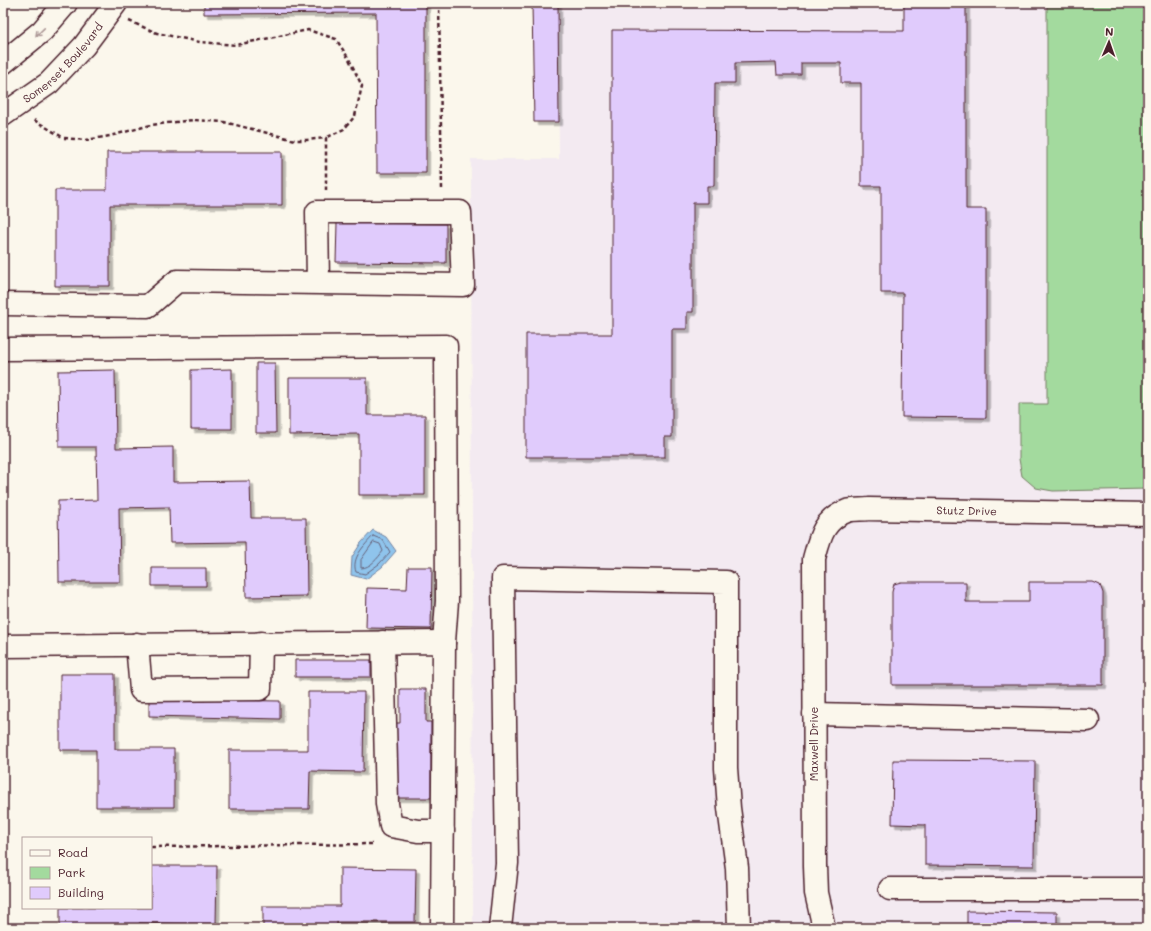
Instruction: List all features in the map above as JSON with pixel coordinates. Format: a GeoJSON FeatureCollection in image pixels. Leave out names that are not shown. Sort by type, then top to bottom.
{"type":"FeatureCollection","features":[{"type":"Feature","properties":{"kind":"street"},"geometry":{"type":"LineString","coordinates":[[3,63],[42,32],[66,3]]}},
{"type":"Feature","properties":{"kind":"street","name":"Somerset Boulevard"},"geometry":{"type":"LineString","coordinates":[[3,115],[49,83],[84,46],[116,3]]}},
{"type":"Feature","properties":{"kind":"street"},"geometry":{"type":"LineString","coordinates":[[3,304],[148,306],[177,281],[318,283],[463,285],[460,212],[317,212],[318,283]]}},
{"type":"Feature","properties":{"kind":"street"},"geometry":{"type":"LineString","coordinates":[[3,349],[446,346],[447,601],[444,642],[442,928]]}},
{"type":"Feature","properties":{"kind":"street","name":"Stutz Drive"},"geometry":{"type":"LineString","coordinates":[[814,559],[821,534],[831,519],[848,511],[869,509],[1148,514]]}},
{"type":"Feature","properties":{"kind":"street","name":"Maxwell Drive"},"geometry":{"type":"LineString","coordinates":[[814,559],[815,866],[816,893],[824,928]]}},
{"type":"Feature","properties":{"kind":"street"},"geometry":{"type":"LineString","coordinates":[[500,928],[506,863],[503,578],[726,582],[726,768],[729,808],[737,868],[739,928]]}},
{"type":"Feature","properties":{"kind":"street"},"geometry":{"type":"LineString","coordinates":[[383,642],[386,804],[391,826],[418,831],[443,830]]}},
{"type":"Feature","properties":{"kind":"street"},"geometry":{"type":"LineString","coordinates":[[3,646],[444,642]]}},
{"type":"Feature","properties":{"kind":"street"},"geometry":{"type":"LineString","coordinates":[[137,644],[141,690],[260,689],[261,643]]}},
{"type":"Feature","properties":{"kind":"street"},"geometry":{"type":"LineString","coordinates":[[814,714],[1088,720]]}},
{"type":"Feature","properties":{"kind":"street"},"geometry":{"type":"LineString","coordinates":[[890,889],[1148,889]]}},
{"type":"Feature","properties":{"kind":"path"},"geometry":{"type":"LineString","coordinates":[[439,3],[443,212]]}},
{"type":"Feature","properties":{"kind":"path"},"geometry":{"type":"LineString","coordinates":[[32,119],[64,138],[86,140],[110,136],[151,125],[193,120],[224,122],[295,140],[307,140],[326,138],[344,129],[355,116],[362,86],[349,59],[336,39],[308,30],[236,45],[200,42],[157,33],[129,21]]}},
{"type":"Feature","properties":{"kind":"path"},"geometry":{"type":"LineString","coordinates":[[326,138],[327,212]]}},
{"type":"Feature","properties":{"kind":"path"},"geometry":{"type":"LineString","coordinates":[[152,846],[372,844]]}},
{"type":"Feature","properties":{"kind":"shaded area"},"geometry":{"type":"Polygon","coordinates":[[[558,3],[1148,3],[1148,928],[473,928],[471,159],[559,159],[558,3]]]}},
{"type":"Feature","properties":{"kind":"green space"},"geometry":{"type":"Polygon","coordinates":[[[1047,3],[1148,3],[1148,489],[1053,491],[1036,488],[1022,476],[1019,459],[1019,404],[1047,404],[1047,3]]]}},
{"type":"Feature","properties":{"kind":"water"},"geometry":{"type":"Polygon","coordinates":[[[373,530],[386,537],[396,551],[382,567],[366,579],[351,575],[352,557],[361,543],[373,530]]]}},
{"type":"Feature","properties":{"kind":"building"},"geometry":{"type":"Polygon","coordinates":[[[204,3],[426,3],[426,173],[377,173],[376,13],[204,14],[204,3]]]}},
{"type":"Feature","properties":{"kind":"building"},"geometry":{"type":"Polygon","coordinates":[[[532,3],[558,3],[559,122],[534,122],[532,3]]]}},
{"type":"Feature","properties":{"kind":"building"},"geometry":{"type":"Polygon","coordinates":[[[904,3],[966,3],[966,209],[986,209],[986,418],[902,417],[903,293],[881,293],[881,186],[861,186],[861,83],[841,83],[841,63],[801,63],[801,75],[777,75],[776,62],[735,63],[735,83],[715,83],[714,186],[707,186],[707,203],[693,203],[693,312],[687,312],[687,329],[672,329],[672,437],[665,437],[665,457],[526,457],[526,334],[612,334],[612,30],[904,31],[904,3]]]}},
{"type":"Feature","properties":{"kind":"building"},"geometry":{"type":"Polygon","coordinates":[[[107,152],[282,152],[282,205],[110,205],[110,286],[55,286],[55,190],[107,190],[107,152]]]}},
{"type":"Feature","properties":{"kind":"building"},"geometry":{"type":"Polygon","coordinates":[[[337,223],[446,224],[446,263],[336,262],[337,223]]]}},
{"type":"Feature","properties":{"kind":"building"},"geometry":{"type":"Polygon","coordinates":[[[256,363],[275,363],[276,433],[256,433],[256,363]]]}},
{"type":"Feature","properties":{"kind":"building"},"geometry":{"type":"Polygon","coordinates":[[[232,369],[232,429],[191,429],[191,370],[232,369]]]}},
{"type":"Feature","properties":{"kind":"building"},"geometry":{"type":"Polygon","coordinates":[[[115,370],[116,448],[173,447],[173,482],[250,481],[251,518],[306,518],[307,596],[246,597],[245,542],[170,543],[169,507],[119,508],[120,582],[59,582],[58,501],[97,500],[96,447],[59,447],[58,371],[115,370]]]}},
{"type":"Feature","properties":{"kind":"building"},"geometry":{"type":"Polygon","coordinates":[[[289,378],[367,378],[367,415],[425,415],[425,495],[359,495],[359,434],[289,435],[289,378]]]}},
{"type":"Feature","properties":{"kind":"building"},"geometry":{"type":"Polygon","coordinates":[[[408,567],[432,567],[431,629],[366,628],[367,588],[407,589],[408,567]]]}},
{"type":"Feature","properties":{"kind":"building"},"geometry":{"type":"Polygon","coordinates":[[[152,568],[206,568],[206,586],[152,586],[152,568]]]}},
{"type":"Feature","properties":{"kind":"building"},"geometry":{"type":"Polygon","coordinates":[[[901,582],[966,582],[966,602],[1029,602],[1029,582],[1093,582],[1100,585],[1103,593],[1103,685],[892,685],[892,592],[894,584],[901,582]]]}},
{"type":"Feature","properties":{"kind":"building"},"geometry":{"type":"Polygon","coordinates":[[[295,660],[371,660],[371,677],[295,677],[295,660]]]}},
{"type":"Feature","properties":{"kind":"building"},"geometry":{"type":"Polygon","coordinates":[[[60,674],[115,674],[115,749],[174,749],[174,807],[96,807],[96,750],[60,750],[60,674]]]}},
{"type":"Feature","properties":{"kind":"building"},"geometry":{"type":"Polygon","coordinates":[[[400,689],[426,689],[426,722],[431,722],[431,798],[395,798],[395,723],[400,723],[400,689]]]}},
{"type":"Feature","properties":{"kind":"building"},"geometry":{"type":"Polygon","coordinates":[[[308,692],[364,692],[363,772],[310,771],[309,809],[229,809],[229,750],[308,750],[308,692]]]}},
{"type":"Feature","properties":{"kind":"building"},"geometry":{"type":"Polygon","coordinates":[[[149,699],[280,701],[280,719],[149,716],[149,699]]]}},
{"type":"Feature","properties":{"kind":"building"},"geometry":{"type":"Polygon","coordinates":[[[893,760],[1035,761],[1034,866],[925,865],[925,825],[892,824],[893,760]]]}},
{"type":"Feature","properties":{"kind":"building"},"geometry":{"type":"Polygon","coordinates":[[[152,866],[217,866],[216,924],[139,923],[139,928],[60,928],[60,909],[152,909],[152,866]]]}},
{"type":"Feature","properties":{"kind":"building"},"geometry":{"type":"Polygon","coordinates":[[[340,868],[416,869],[415,922],[337,922],[337,928],[263,928],[263,906],[340,906],[340,868]]]}},
{"type":"Feature","properties":{"kind":"building"},"geometry":{"type":"Polygon","coordinates":[[[967,911],[1057,912],[1057,928],[967,928],[967,911]]]}}]}
